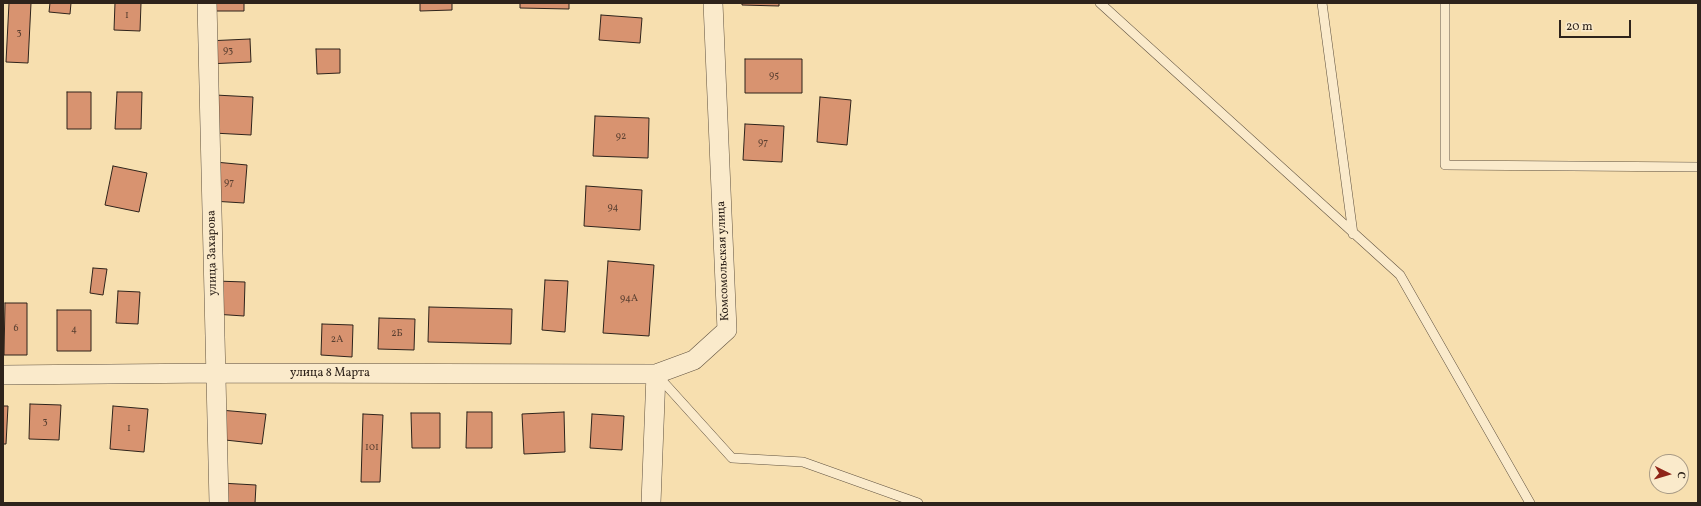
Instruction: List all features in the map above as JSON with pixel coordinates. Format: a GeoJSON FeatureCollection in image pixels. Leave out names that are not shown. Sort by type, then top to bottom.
{"type":"FeatureCollection","features":[{"type":"Feature","properties":{"kind":"street","name":"улица Захарова"},"geometry":{"type":"LineString","coordinates":[[207,3],[219,503]]}},
{"type":"Feature","properties":{"kind":"street","name":"Комсомольская улица"},"geometry":{"type":"LineString","coordinates":[[656,374],[694,360],[727,330],[713,3]]}},
{"type":"Feature","properties":{"kind":"street","name":"улица 8 Марта"},"geometry":{"type":"LineString","coordinates":[[3,375],[216,373],[656,374]]}},
{"type":"Feature","properties":{"kind":"street"},"geometry":{"type":"LineString","coordinates":[[651,503],[656,374]]}},
{"type":"Feature","properties":{"kind":"lane"},"geometry":{"type":"LineString","coordinates":[[1100,3],[1400,275],[1505,456],[1530,503]]}},
{"type":"Feature","properties":{"kind":"lane"},"geometry":{"type":"LineString","coordinates":[[1322,3],[1353,234]]}},
{"type":"Feature","properties":{"kind":"lane"},"geometry":{"type":"LineString","coordinates":[[1445,3],[1445,166],[1698,167]]}},
{"type":"Feature","properties":{"kind":"lane"},"geometry":{"type":"LineString","coordinates":[[656,374],[732,458],[803,462],[918,503]]}},
{"type":"Feature","properties":{"kind":"building"},"geometry":{"type":"Polygon","coordinates":[[[9,3],[31,3],[28,63],[6,62],[9,3]]]}},
{"type":"Feature","properties":{"kind":"building"},"geometry":{"type":"Polygon","coordinates":[[[50,3],[71,3],[70,14],[49,12],[50,3]]]}},
{"type":"Feature","properties":{"kind":"building"},"geometry":{"type":"Polygon","coordinates":[[[115,3],[141,3],[140,31],[114,30],[115,3]]]}},
{"type":"Feature","properties":{"kind":"building"},"geometry":{"type":"Polygon","coordinates":[[[203,3],[244,3],[244,11],[203,11],[203,3]]]}},
{"type":"Feature","properties":{"kind":"building"},"geometry":{"type":"Polygon","coordinates":[[[420,3],[452,3],[452,10],[420,11],[420,3]]]}},
{"type":"Feature","properties":{"kind":"building"},"geometry":{"type":"Polygon","coordinates":[[[520,3],[569,3],[569,9],[520,8],[520,3]]]}},
{"type":"Feature","properties":{"kind":"building"},"geometry":{"type":"Polygon","coordinates":[[[742,3],[779,3],[779,6],[742,5],[742,3]]]}},
{"type":"Feature","properties":{"kind":"building"},"geometry":{"type":"Polygon","coordinates":[[[601,15],[642,18],[640,43],[599,40],[601,15]]]}},
{"type":"Feature","properties":{"kind":"building"},"geometry":{"type":"Polygon","coordinates":[[[250,39],[251,62],[207,64],[206,41],[250,39]]]}},
{"type":"Feature","properties":{"kind":"building"},"geometry":{"type":"Polygon","coordinates":[[[316,49],[340,49],[340,73],[317,74],[316,49]]]}},
{"type":"Feature","properties":{"kind":"building"},"geometry":{"type":"Polygon","coordinates":[[[745,59],[802,59],[802,93],[745,93],[745,59]]]}},
{"type":"Feature","properties":{"kind":"building"},"geometry":{"type":"Polygon","coordinates":[[[67,92],[91,92],[91,129],[67,129],[67,92]]]}},
{"type":"Feature","properties":{"kind":"building"},"geometry":{"type":"Polygon","coordinates":[[[117,92],[142,92],[141,129],[115,129],[117,92]]]}},
{"type":"Feature","properties":{"kind":"building"},"geometry":{"type":"Polygon","coordinates":[[[215,95],[253,97],[251,135],[213,133],[215,95]]]}},
{"type":"Feature","properties":{"kind":"building"},"geometry":{"type":"Polygon","coordinates":[[[820,97],[851,100],[847,145],[817,142],[820,97]]]}},
{"type":"Feature","properties":{"kind":"building"},"geometry":{"type":"Polygon","coordinates":[[[595,116],[649,118],[648,158],[593,156],[595,116]]]}},
{"type":"Feature","properties":{"kind":"building"},"geometry":{"type":"Polygon","coordinates":[[[745,124],[784,126],[782,162],[743,160],[745,124]]]}},
{"type":"Feature","properties":{"kind":"building"},"geometry":{"type":"Polygon","coordinates":[[[215,162],[247,165],[244,203],[212,201],[215,162]]]}},
{"type":"Feature","properties":{"kind":"building"},"geometry":{"type":"Polygon","coordinates":[[[113,166],[147,173],[139,212],[105,205],[113,166]]]}},
{"type":"Feature","properties":{"kind":"building"},"geometry":{"type":"Polygon","coordinates":[[[586,186],[642,190],[640,230],[584,226],[586,186]]]}},
{"type":"Feature","properties":{"kind":"building"},"geometry":{"type":"Polygon","coordinates":[[[608,261],[654,265],[649,336],[603,333],[608,261]]]}},
{"type":"Feature","properties":{"kind":"building"},"geometry":{"type":"Polygon","coordinates":[[[93,268],[107,269],[103,295],[90,293],[93,268]]]}},
{"type":"Feature","properties":{"kind":"building"},"geometry":{"type":"Polygon","coordinates":[[[545,280],[568,281],[565,332],[542,330],[545,280]]]}},
{"type":"Feature","properties":{"kind":"building"},"geometry":{"type":"Polygon","coordinates":[[[216,281],[245,282],[244,316],[214,314],[216,281]]]}},
{"type":"Feature","properties":{"kind":"building"},"geometry":{"type":"Polygon","coordinates":[[[118,291],[140,292],[138,324],[116,323],[118,291]]]}},
{"type":"Feature","properties":{"kind":"building"},"geometry":{"type":"Polygon","coordinates":[[[5,303],[27,303],[27,355],[4,355],[5,303]]]}},
{"type":"Feature","properties":{"kind":"building"},"geometry":{"type":"Polygon","coordinates":[[[429,307],[512,309],[511,344],[428,342],[429,307]]]}},
{"type":"Feature","properties":{"kind":"building"},"geometry":{"type":"Polygon","coordinates":[[[57,310],[91,310],[91,351],[57,351],[57,310]]]}},
{"type":"Feature","properties":{"kind":"building"},"geometry":{"type":"Polygon","coordinates":[[[379,318],[415,319],[414,350],[378,349],[379,318]]]}},
{"type":"Feature","properties":{"kind":"building"},"geometry":{"type":"Polygon","coordinates":[[[322,324],[353,325],[352,357],[321,355],[322,324]]]}},
{"type":"Feature","properties":{"kind":"building"},"geometry":{"type":"Polygon","coordinates":[[[30,404],[61,405],[59,440],[29,439],[30,404]]]}},
{"type":"Feature","properties":{"kind":"building"},"geometry":{"type":"Polygon","coordinates":[[[3,406],[8,406],[6,444],[3,444],[3,406]]]}},
{"type":"Feature","properties":{"kind":"building"},"geometry":{"type":"Polygon","coordinates":[[[113,406],[148,409],[144,452],[110,449],[113,406]]]}},
{"type":"Feature","properties":{"kind":"building"},"geometry":{"type":"Polygon","coordinates":[[[220,410],[266,414],[262,444],[216,439],[220,410]]]}},
{"type":"Feature","properties":{"kind":"building"},"geometry":{"type":"Polygon","coordinates":[[[467,412],[492,412],[492,448],[466,448],[467,412]]]}},
{"type":"Feature","properties":{"kind":"building"},"geometry":{"type":"Polygon","coordinates":[[[564,412],[565,452],[524,454],[522,414],[564,412]]]}},
{"type":"Feature","properties":{"kind":"building"},"geometry":{"type":"Polygon","coordinates":[[[411,413],[440,413],[440,448],[412,448],[411,413]]]}},
{"type":"Feature","properties":{"kind":"building"},"geometry":{"type":"Polygon","coordinates":[[[363,414],[383,415],[380,482],[361,482],[363,414]]]}},
{"type":"Feature","properties":{"kind":"building"},"geometry":{"type":"Polygon","coordinates":[[[592,414],[624,416],[622,450],[590,448],[592,414]]]}},
{"type":"Feature","properties":{"kind":"building"},"geometry":{"type":"Polygon","coordinates":[[[220,483],[256,485],[255,503],[219,503],[220,483]]]}}]}
